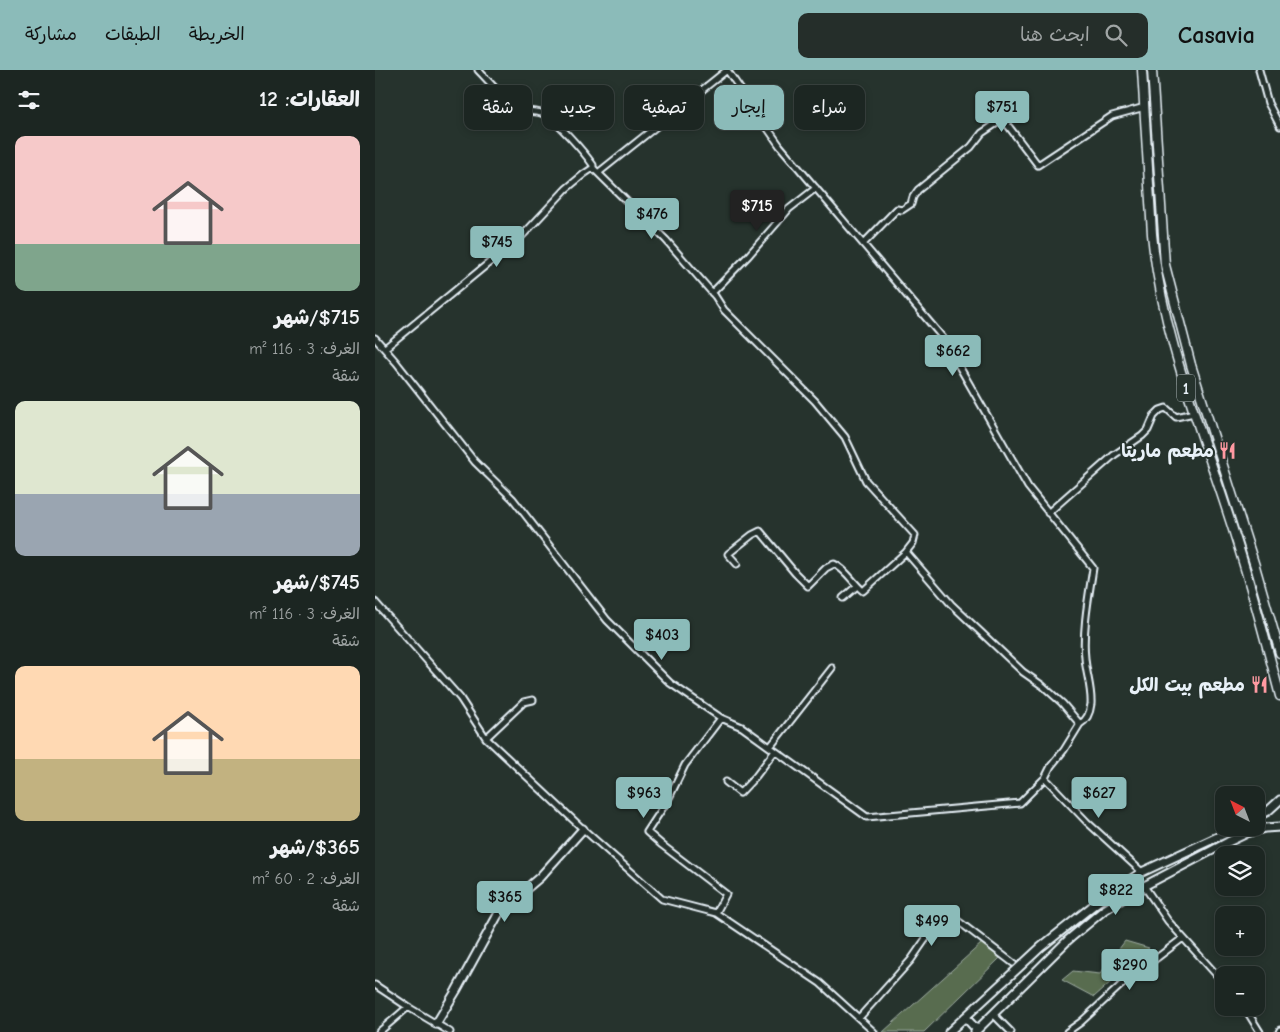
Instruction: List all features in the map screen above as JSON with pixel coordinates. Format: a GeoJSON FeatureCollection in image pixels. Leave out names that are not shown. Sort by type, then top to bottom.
{"type":"FeatureCollection","features":[{"type":"Feature","properties":{"kind":"main road","name":"1"},"geometry":{"type":"LineString","coordinates":[[1142,70],[1155,260],[1165,318],[1199,429],[1235,535],[1280,696]]}},
{"type":"Feature","properties":{"kind":"main road","name":"1"},"geometry":{"type":"LineString","coordinates":[[1152,70],[1165,265],[1191,365],[1255,566],[1280,653]]}},
{"type":"Feature","properties":{"kind":"main road"},"geometry":{"type":"LineString","coordinates":[[1143,86],[1153,86]]}},
{"type":"Feature","properties":{"kind":"main road"},"geometry":{"type":"LineString","coordinates":[[1171,338],[1183,336]]}},
{"type":"Feature","properties":{"kind":"main road"},"geometry":{"type":"LineString","coordinates":[[1199,429],[1210,426]]}},
{"type":"Feature","properties":{"kind":"main road"},"geometry":{"type":"LineString","coordinates":[[1265,638],[1275,636]]}},
{"type":"Feature","properties":{"kind":"main road"},"geometry":{"type":"LineString","coordinates":[[1265,812],[1280,800]]}},
{"type":"Feature","properties":{"kind":"main road"},"geometry":{"type":"LineString","coordinates":[[965,1017],[976,1031],[1068,940],[1104,910],[1144,886],[1247,833],[1265,828],[1280,827]]}},
{"type":"Feature","properties":{"kind":"main road"},"geometry":{"type":"LineString","coordinates":[[436,1024],[500,911],[540,877],[583,829]]}},
{"type":"Feature","properties":{"kind":"main road"},"geometry":{"type":"LineString","coordinates":[[949,1032],[1054,936],[1105,896],[1142,872],[1221,836]]}},
{"type":"Feature","properties":{"kind":"main road"},"geometry":{"type":"LineString","coordinates":[[1224,836],[1228,842]]}},
{"type":"Feature","properties":{"kind":"street"},"geometry":{"type":"LineString","coordinates":[[478,70],[516,108],[539,112],[549,118],[579,148],[593,165],[593,168],[666,240],[715,296],[724,310],[815,401],[845,437],[866,481],[915,535],[913,543],[905,552],[863,591],[841,567],[835,564],[826,568],[808,586],[760,531],[728,554],[737,564]]}},
{"type":"Feature","properties":{"kind":"street"},"geometry":{"type":"LineString","coordinates":[[375,338],[385,348],[475,462],[513,499],[607,620],[670,683],[721,718],[743,727],[867,817],[1020,803],[1045,778],[1080,724],[1086,720],[1091,706],[1090,688],[1084,657],[1086,613],[1093,568],[1028,488],[943,338],[761,122],[727,70],[599,173]]}},
{"type":"Feature","properties":{"kind":"street"},"geometry":{"type":"LineString","coordinates":[[1259,70],[1268,103],[1280,126]]}},
{"type":"Feature","properties":{"kind":"street"},"geometry":{"type":"LineString","coordinates":[[863,244],[897,209],[902,210],[911,204],[918,190],[971,147],[982,133],[1003,119],[1038,165],[1112,116],[1145,106]]}},
{"type":"Feature","properties":{"kind":"street"},"geometry":{"type":"LineString","coordinates":[[385,348],[523,235],[566,189],[593,168]]}},
{"type":"Feature","properties":{"kind":"street"},"geometry":{"type":"LineString","coordinates":[[712,293],[748,256],[789,209],[816,188]]}},
{"type":"Feature","properties":{"kind":"street"},"geometry":{"type":"LineString","coordinates":[[1048,513],[1113,456],[1148,430],[1154,416],[1160,410],[1166,408],[1175,417],[1194,413]]}},
{"type":"Feature","properties":{"kind":"street"},"geometry":{"type":"LineString","coordinates":[[905,552],[951,604],[1023,672],[1063,703],[1080,724]]}},
{"type":"Feature","properties":{"kind":"street"},"geometry":{"type":"LineString","coordinates":[[843,598],[857,586]]}},
{"type":"Feature","properties":{"kind":"street"},"geometry":{"type":"LineString","coordinates":[[375,602],[460,698],[487,738],[583,829],[662,899],[715,913],[820,983],[874,1032]]}},
{"type":"Feature","properties":{"kind":"street"},"geometry":{"type":"LineString","coordinates":[[770,747],[832,668]]}},
{"type":"Feature","properties":{"kind":"street"},"geometry":{"type":"LineString","coordinates":[[487,738],[524,702],[533,700]]}},
{"type":"Feature","properties":{"kind":"street"},"geometry":{"type":"LineString","coordinates":[[715,913],[727,894],[647,832],[668,800],[685,765],[721,718]]}},
{"type":"Feature","properties":{"kind":"street"},"geometry":{"type":"LineString","coordinates":[[726,782],[740,793],[775,751]]}},
{"type":"Feature","properties":{"kind":"street"},"geometry":{"type":"LineString","coordinates":[[1045,778],[1087,822],[1142,872]]}},
{"type":"Feature","properties":{"kind":"street"},"geometry":{"type":"LineString","coordinates":[[1144,886],[1168,921],[1215,973]]}},
{"type":"Feature","properties":{"kind":"street"},"geometry":{"type":"LineString","coordinates":[[859,1018],[911,960],[945,911],[1013,963]]}},
{"type":"Feature","properties":{"kind":"street"},"geometry":{"type":"LineString","coordinates":[[1067,1032],[1081,1022],[1120,986],[1183,938]]}},
{"type":"Feature","properties":{"kind":"street"},"geometry":{"type":"LineString","coordinates":[[375,985],[449,1032]]}},
{"type":"Feature","properties":{"kind":"street"},"geometry":{"type":"LineString","coordinates":[[379,1032],[408,1007]]}},
{"type":"Feature","properties":{"kind":"street"},"geometry":{"type":"LineString","coordinates":[[993,1014],[1011,1032]]}},
{"type":"Feature","properties":{"kind":"street"},"geometry":{"type":"LineString","coordinates":[[1250,1016],[1260,1032]]}},
{"type":"Feature","properties":{"kind":"green space"},"geometry":{"type":"Polygon","coordinates":[[[1125,941],[1149,948],[1094,997],[1062,980],[1073,971],[1100,974],[1125,941]]]}},
{"type":"Feature","properties":{"kind":"green space"},"geometry":{"type":"Polygon","coordinates":[[[982,943],[1000,958],[924,1032],[883,1032],[982,943]]]}},
{"type":"Feature","properties":{"kind":"place","name":"مطعم ماريتا"},"geometry":{"type":"Point","coordinates":[1228,451]}},
{"type":"Feature","properties":{"kind":"place","name":"مطعم بيت الكل"},"geometry":{"type":"Point","coordinates":[1259,685]}}]}
